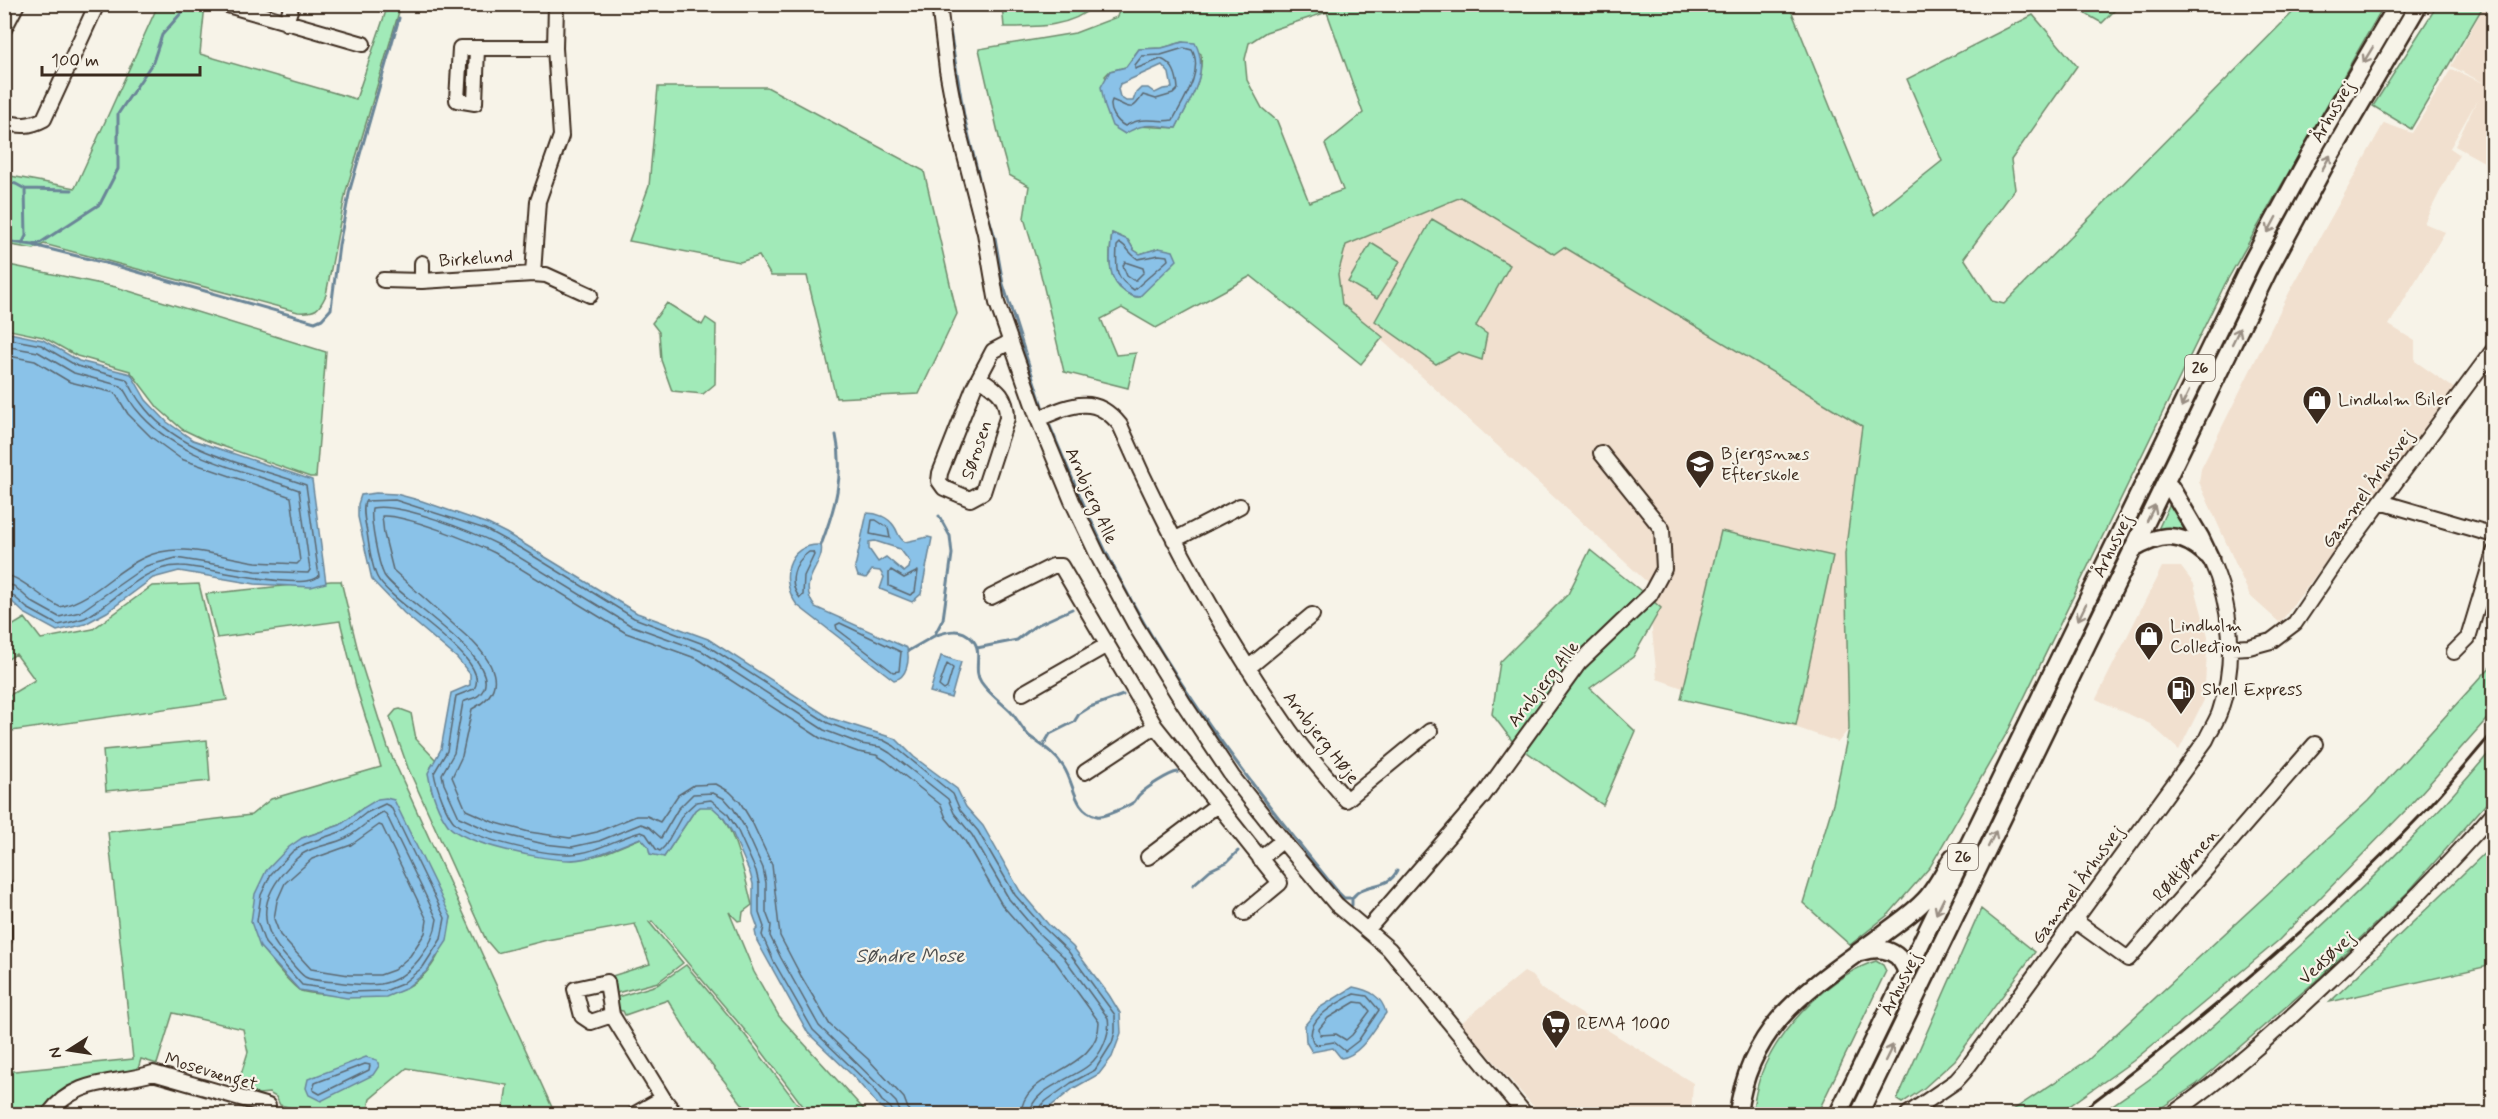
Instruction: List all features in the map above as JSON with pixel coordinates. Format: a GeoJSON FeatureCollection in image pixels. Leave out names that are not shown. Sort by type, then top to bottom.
{"type":"FeatureCollection","features":[{"type":"Feature","properties":{"kind":"main road","name":"Århusvej"},"geometry":{"type":"LineString","coordinates":[[1839,1114],[2251,263],[2309,156],[2398,4]]}},
{"type":"Feature","properties":{"kind":"main road","name":"Århusvej"},"geometry":{"type":"LineString","coordinates":[[1861,1110],[2295,219],[2419,4]]}},
{"type":"Feature","properties":{"kind":"main road"},"geometry":{"type":"LineString","coordinates":[[2165,483],[2171,488],[2210,558]]}},
{"type":"Feature","properties":{"kind":"main road"},"geometry":{"type":"LineString","coordinates":[[2132,550],[2151,540],[2175,537],[2189,541],[2210,558]]}},
{"type":"Feature","properties":{"kind":"main road"},"geometry":{"type":"LineString","coordinates":[[1738,1114],[1740,1099],[1754,1055],[1770,1030],[1799,997],[1914,911],[1934,888],[2020,740]]}},
{"type":"Feature","properties":{"kind":"main road"},"geometry":{"type":"LineString","coordinates":[[1858,953],[1872,949],[1888,950],[1901,959],[1907,974]]}},
{"type":"Feature","properties":{"kind":"street"},"geometry":{"type":"LineString","coordinates":[[4,29],[17,4]]}},
{"type":"Feature","properties":{"kind":"street"},"geometry":{"type":"LineString","coordinates":[[4,122],[24,126],[44,119],[97,4]]}},
{"type":"Feature","properties":{"kind":"street"},"geometry":{"type":"LineString","coordinates":[[224,4],[363,44]]}},
{"type":"Feature","properties":{"kind":"street"},"geometry":{"type":"LineString","coordinates":[[286,23],[292,4]]}},
{"type":"Feature","properties":{"kind":"street","name":"Birkelund"},"geometry":{"type":"LineString","coordinates":[[533,274],[538,201],[561,136],[555,48],[556,4]]}},
{"type":"Feature","properties":{"kind":"street","name":"Arnbjerg Alle"},"geometry":{"type":"LineString","coordinates":[[939,4],[947,70],[958,129],[986,233],[997,303],[1038,419],[1072,501],[1137,628],[1232,776],[1282,840],[1336,904],[1389,949],[1525,1114]]}},
{"type":"Feature","properties":{"kind":"street"},"geometry":{"type":"LineString","coordinates":[[477,48],[555,48]]}},
{"type":"Feature","properties":{"kind":"street","name":"Birkelund"},"geometry":{"type":"LineString","coordinates":[[422,263],[422,281]]}},
{"type":"Feature","properties":{"kind":"street","name":"Birkelund"},"geometry":{"type":"LineString","coordinates":[[383,280],[422,281],[533,274],[546,275],[590,295]]}},
{"type":"Feature","properties":{"kind":"street","name":"Sørosen"},"geometry":{"type":"LineString","coordinates":[[981,378],[1004,395],[1008,418],[983,492],[970,499],[944,488],[939,481],[940,473],[974,387],[981,378],[993,351],[1010,342]]}},
{"type":"Feature","properties":{"kind":"street","name":"Gammel Århusvej"},"geometry":{"type":"LineString","coordinates":[[2230,648],[2249,647],[2271,641],[2291,627],[2339,558],[2493,352]]}},
{"type":"Feature","properties":{"kind":"street","name":"Arnbjerg Høje"},"geometry":{"type":"LineString","coordinates":[[1038,419],[1077,405],[1099,406],[1110,412],[1120,425],[1174,540],[1200,589],[1248,668],[1287,728],[1347,800],[1430,731]]}},
{"type":"Feature","properties":{"kind":"street","name":"Arnbjerg Alle"},"geometry":{"type":"LineString","coordinates":[[1368,929],[1482,796],[1579,663],[1650,595],[1664,568],[1662,529],[1601,453]]}},
{"type":"Feature","properties":{"kind":"street"},"geometry":{"type":"LineString","coordinates":[[2382,502],[2493,535]]}},
{"type":"Feature","properties":{"kind":"street"},"geometry":{"type":"LineString","coordinates":[[1174,540],[1240,506]]}},
{"type":"Feature","properties":{"kind":"street"},"geometry":{"type":"LineString","coordinates":[[2454,652],[2468,638],[2493,552]]}},
{"type":"Feature","properties":{"kind":"street","name":"Gammel Århusvej"},"geometry":{"type":"LineString","coordinates":[[1908,1114],[1956,1081],[1965,1071],[2206,740],[2220,711],[2230,648],[2226,604],[2210,558]]}},
{"type":"Feature","properties":{"kind":"street"},"geometry":{"type":"LineString","coordinates":[[991,597],[1053,566],[1061,566],[1155,726],[1280,883],[1244,913]]}},
{"type":"Feature","properties":{"kind":"street"},"geometry":{"type":"LineString","coordinates":[[1248,668],[1312,615]]}},
{"type":"Feature","properties":{"kind":"street"},"geometry":{"type":"LineString","coordinates":[[1023,693],[1107,645]]}},
{"type":"Feature","properties":{"kind":"street"},"geometry":{"type":"LineString","coordinates":[[1085,772],[1155,726]]}},
{"type":"Feature","properties":{"kind":"street","name":"Rødtjørnen"},"geometry":{"type":"LineString","coordinates":[[2074,921],[2128,960],[2315,744]]}},
{"type":"Feature","properties":{"kind":"street"},"geometry":{"type":"LineString","coordinates":[[1148,857],[1216,805]]}},
{"type":"Feature","properties":{"kind":"street","name":"Vedsøvej"},"geometry":{"type":"LineString","coordinates":[[2172,1114],[2198,1097],[2293,1015],[2398,916],[2493,812]]}},
{"type":"Feature","properties":{"kind":"street"},"geometry":{"type":"LineString","coordinates":[[1260,859],[1282,840]]}},
{"type":"Feature","properties":{"kind":"street"},"geometry":{"type":"LineString","coordinates":[[4,885],[4,940]]}},
{"type":"Feature","properties":{"kind":"street"},"geometry":{"type":"LineString","coordinates":[[612,1016],[675,1114]]}},
{"type":"Feature","properties":{"kind":"street","name":"Mosevænget"},"geometry":{"type":"LineString","coordinates":[[49,1114],[72,1094],[93,1084],[116,1079],[137,1078],[153,1073],[268,1106]]}},
{"type":"Feature","properties":{"kind":"street"},"geometry":{"type":"LineString","coordinates":[[635,1114],[663,1098]]}},
{"type":"Feature","properties":{"kind":"shaded area"},"geometry":{"type":"Polygon","coordinates":[[[2485,5],[2493,5],[2493,167],[2455,146],[2477,100],[2450,148],[2459,154],[2424,223],[2445,232],[2389,325],[2415,341],[2415,361],[2455,389],[2280,623],[2250,596],[2199,482],[2201,469],[2290,291],[2384,123],[2412,133],[2451,69],[2486,84],[2451,66],[2485,5]]]}},
{"type":"Feature","properties":{"kind":"shaded area","name":"Bjergsnæs Efterskole"},"geometry":{"type":"Polygon","coordinates":[[[1461,197],[1554,253],[1564,247],[1862,426],[1845,554],[1849,729],[1838,742],[1657,679],[1647,582],[1342,304],[1338,274],[1346,245],[1461,197]]]}},
{"type":"Feature","properties":{"kind":"shaded area"},"geometry":{"type":"Polygon","coordinates":[[[2162,567],[2181,567],[2194,584],[2208,636],[2204,700],[2179,750],[2150,724],[2096,699],[2162,567]]]}},
{"type":"Feature","properties":{"kind":"shaded area"},"geometry":{"type":"Polygon","coordinates":[[[1524,972],[1534,977],[1540,988],[1693,1083],[1691,1114],[1540,1114],[1461,1023],[1524,972]]]}},
{"type":"Feature","properties":{"kind":"green space"},"geometry":{"type":"Polygon","coordinates":[[[1002,4],[1095,5],[1075,18],[1052,25],[1004,27],[1002,4]]]}},
{"type":"Feature","properties":{"kind":"green space"},"geometry":{"type":"Polygon","coordinates":[[[2438,4],[2484,5],[2411,129],[2373,106],[2438,4]]]}},
{"type":"Feature","properties":{"kind":"green space"},"geometry":{"type":"Polygon","coordinates":[[[158,5],[205,5],[200,54],[356,99],[388,5],[401,5],[346,191],[326,295],[316,310],[298,312],[44,244],[34,249],[5,244],[5,175],[75,188],[158,5]]]}},
{"type":"Feature","properties":{"kind":"green space"},"geometry":{"type":"Polygon","coordinates":[[[1121,5],[1789,5],[1874,215],[1942,161],[1907,79],[2033,15],[2077,66],[2011,160],[2015,189],[1964,258],[1992,301],[2004,304],[2300,5],[2384,5],[2225,284],[2009,729],[1930,867],[1889,914],[1850,945],[1803,903],[1833,804],[1849,729],[1845,554],[1862,426],[1564,247],[1554,254],[1461,197],[1346,245],[1338,274],[1342,304],[1383,337],[1361,364],[1251,276],[1156,328],[1122,308],[1101,319],[1116,355],[1136,353],[1128,388],[1064,372],[1040,271],[1024,218],[1029,186],[1009,175],[979,49],[1075,33],[1117,17],[1121,5]],[[1327,12],[1266,32],[1249,43],[1245,59],[1247,80],[1262,108],[1277,121],[1309,202],[1343,190],[1325,144],[1363,113],[1327,12]],[[1183,42],[1162,48],[1139,49],[1126,67],[1110,71],[1105,76],[1137,126],[1176,128],[1194,92],[1201,64],[1201,54],[1183,42]],[[1112,233],[1110,257],[1112,273],[1119,287],[1139,297],[1151,284],[1159,248],[1140,254],[1134,250],[1128,240],[1112,233]]]}},
{"type":"Feature","properties":{"kind":"green space"},"geometry":{"type":"Polygon","coordinates":[[[2070,5],[2120,5],[2102,23],[2070,5]]]}},
{"type":"Feature","properties":{"kind":"green space"},"geometry":{"type":"Polygon","coordinates":[[[658,87],[767,87],[924,171],[957,314],[919,394],[836,398],[807,276],[771,276],[759,256],[740,262],[629,241],[649,186],[658,87]]]}},
{"type":"Feature","properties":{"kind":"green space"},"geometry":{"type":"Polygon","coordinates":[[[1432,219],[1510,265],[1476,326],[1487,334],[1482,360],[1458,352],[1436,364],[1375,321],[1432,219]]]}},
{"type":"Feature","properties":{"kind":"green space"},"geometry":{"type":"Polygon","coordinates":[[[1371,243],[1400,261],[1377,299],[1348,282],[1371,243]]]}},
{"type":"Feature","properties":{"kind":"green space"},"geometry":{"type":"Polygon","coordinates":[[[4,264],[116,287],[326,352],[316,477],[310,477],[205,440],[182,429],[158,408],[130,371],[77,356],[43,337],[5,329],[4,264]]]}},
{"type":"Feature","properties":{"kind":"green space"},"geometry":{"type":"Polygon","coordinates":[[[667,303],[702,325],[706,318],[716,325],[715,384],[703,394],[672,391],[661,360],[659,332],[652,323],[667,303]]]}},
{"type":"Feature","properties":{"kind":"green space"},"geometry":{"type":"Polygon","coordinates":[[[2171,501],[2195,539],[2156,534],[2171,501]]]}},
{"type":"Feature","properties":{"kind":"green space"},"geometry":{"type":"Polygon","coordinates":[[[1721,531],[1833,556],[1796,725],[1681,699],[1721,531]]]}},
{"type":"Feature","properties":{"kind":"green space"},"geometry":{"type":"Polygon","coordinates":[[[1590,550],[1641,591],[1576,661],[1513,742],[1492,714],[1500,662],[1568,594],[1590,550]]]}},
{"type":"Feature","properties":{"kind":"green space"},"geometry":{"type":"Polygon","coordinates":[[[341,581],[361,663],[388,748],[555,1114],[503,1114],[507,1085],[407,1068],[370,1099],[367,1114],[343,1114],[333,1110],[324,1114],[316,1114],[280,1105],[276,1097],[269,1093],[259,1094],[237,1087],[248,1052],[243,1029],[173,1013],[157,1064],[141,1059],[136,1076],[114,1076],[43,1114],[5,1114],[5,1072],[133,1059],[108,832],[251,815],[271,799],[381,767],[357,690],[340,621],[217,638],[206,594],[341,581]],[[363,808],[340,825],[302,838],[260,946],[301,991],[356,997],[377,996],[411,985],[425,974],[436,959],[445,940],[451,917],[363,808]]]}},
{"type":"Feature","properties":{"kind":"green space"},"geometry":{"type":"Polygon","coordinates":[[[199,584],[227,700],[5,732],[5,698],[35,680],[16,654],[5,661],[5,614],[12,626],[25,618],[41,639],[93,629],[152,586],[199,584]]]}},
{"type":"Feature","properties":{"kind":"green space"},"geometry":{"type":"Polygon","coordinates":[[[1653,601],[1661,608],[1633,657],[1590,688],[1635,731],[1603,805],[1524,750],[1582,667],[1653,601]]]}},
{"type":"Feature","properties":{"kind":"green space"},"geometry":{"type":"Polygon","coordinates":[[[2493,664],[2493,712],[2405,811],[2279,940],[2133,1061],[2058,1114],[2007,1114],[2088,1060],[2368,801],[2493,664]]]}},
{"type":"Feature","properties":{"kind":"green space"},"geometry":{"type":"Polygon","coordinates":[[[400,709],[411,713],[416,739],[436,760],[431,767],[431,789],[454,829],[485,844],[572,860],[603,854],[641,838],[664,857],[695,810],[707,805],[717,810],[734,840],[752,905],[743,912],[742,920],[738,921],[729,912],[754,972],[779,1016],[868,1114],[809,1114],[754,1041],[652,921],[649,922],[683,963],[658,982],[613,994],[609,977],[650,964],[635,924],[547,940],[497,953],[486,940],[408,768],[390,717],[400,709]]]}},
{"type":"Feature","properties":{"kind":"green space"},"geometry":{"type":"Polygon","coordinates":[[[207,740],[210,781],[106,791],[103,750],[207,740]]]}},
{"type":"Feature","properties":{"kind":"green space"},"geometry":{"type":"Polygon","coordinates":[[[2493,748],[2493,796],[2409,891],[2319,978],[2197,1084],[2152,1114],[2100,1114],[2152,1078],[2230,1011],[2424,826],[2493,748]]]}},
{"type":"Feature","properties":{"kind":"green space"},"geometry":{"type":"Polygon","coordinates":[[[2493,845],[2493,965],[2330,1002],[2493,845]]]}},
{"type":"Feature","properties":{"kind":"green space"},"geometry":{"type":"Polygon","coordinates":[[[1981,909],[2035,952],[1955,1060],[1924,1088],[1902,1103],[1897,1100],[1981,909]]]}},
{"type":"Feature","properties":{"kind":"green space"},"geometry":{"type":"Polygon","coordinates":[[[1876,961],[1883,965],[1886,971],[1817,1114],[1752,1114],[1757,1087],[1764,1067],[1786,1030],[1828,988],[1860,967],[1876,961]]]}},
{"type":"Feature","properties":{"kind":"green space"},"geometry":{"type":"Polygon","coordinates":[[[686,965],[745,1035],[802,1110],[797,1114],[750,1114],[693,1041],[668,1000],[625,1015],[623,1011],[616,1010],[614,998],[657,985],[686,965]]]}},
{"type":"Feature","properties":{"kind":"water"},"geometry":{"type":"Polygon","coordinates":[[[1183,42],[1195,43],[1201,65],[1192,97],[1176,128],[1144,126],[1125,134],[1112,126],[1101,87],[1110,71],[1126,67],[1139,49],[1162,48],[1183,42]],[[1162,65],[1120,84],[1118,89],[1120,97],[1126,101],[1133,101],[1141,88],[1148,88],[1155,93],[1172,88],[1169,73],[1162,65]]]}},
{"type":"Feature","properties":{"kind":"water"},"geometry":{"type":"Polygon","coordinates":[[[1112,233],[1128,240],[1134,250],[1140,254],[1159,248],[1173,251],[1177,260],[1139,297],[1131,296],[1114,280],[1110,265],[1112,233]]]}},
{"type":"Feature","properties":{"kind":"water"},"geometry":{"type":"Polygon","coordinates":[[[5,332],[43,340],[79,361],[131,374],[146,400],[167,422],[193,440],[312,480],[326,583],[311,587],[255,584],[179,571],[153,578],[107,612],[85,624],[57,631],[24,613],[5,595],[5,332]]]}},
{"type":"Feature","properties":{"kind":"water","name":"Søndre Mose"},"geometry":{"type":"Polygon","coordinates":[[[396,494],[422,501],[488,524],[637,613],[708,639],[830,718],[896,739],[914,757],[957,789],[966,807],[983,826],[1020,891],[1048,924],[1073,947],[1120,1013],[1121,1033],[1112,1057],[1099,1074],[1074,1088],[1041,1114],[890,1114],[878,1105],[852,1075],[808,1033],[757,941],[755,931],[758,928],[753,914],[753,884],[750,873],[732,832],[723,817],[712,807],[699,807],[695,810],[664,857],[650,854],[648,846],[641,838],[598,855],[559,860],[487,845],[456,832],[448,825],[441,813],[428,773],[441,749],[451,693],[470,685],[470,674],[457,658],[404,613],[372,580],[358,517],[358,504],[361,495],[396,494]]]}},
{"type":"Feature","properties":{"kind":"water"},"geometry":{"type":"Polygon","coordinates":[[[867,513],[889,520],[905,542],[932,538],[921,594],[912,602],[880,589],[884,577],[880,571],[872,570],[866,578],[858,576],[855,567],[867,513]],[[875,541],[869,542],[869,549],[878,562],[886,557],[904,572],[909,568],[910,562],[900,549],[875,541]]]}},
{"type":"Feature","properties":{"kind":"water"},"geometry":{"type":"Polygon","coordinates":[[[821,545],[819,559],[809,581],[808,589],[815,607],[907,648],[908,658],[905,672],[898,679],[894,680],[797,605],[791,595],[787,575],[793,557],[800,550],[809,546],[821,545]]]}},
{"type":"Feature","properties":{"kind":"water"},"geometry":{"type":"Polygon","coordinates":[[[941,656],[961,662],[951,698],[930,692],[941,656]]]}},
{"type":"Feature","properties":{"kind":"water"},"geometry":{"type":"Polygon","coordinates":[[[378,799],[394,800],[451,917],[447,941],[427,971],[405,989],[386,997],[347,998],[299,990],[260,947],[251,922],[255,894],[266,871],[289,847],[302,838],[340,825],[378,799]]]}},
{"type":"Feature","properties":{"kind":"water"},"geometry":{"type":"Polygon","coordinates":[[[1353,987],[1378,998],[1386,1013],[1361,1047],[1348,1056],[1341,1058],[1333,1048],[1312,1052],[1306,1042],[1305,1025],[1319,1008],[1353,987]]]}},
{"type":"Feature","properties":{"kind":"water"},"geometry":{"type":"Polygon","coordinates":[[[366,1057],[377,1060],[379,1066],[373,1075],[321,1101],[309,1095],[306,1088],[308,1079],[366,1057]]]}},
{"type":"Feature","properties":{"kind":"waterway"},"geometry":{"type":"LineString","coordinates":[[4,241],[33,245],[40,243],[100,204],[118,169],[118,114],[153,62],[162,35],[189,4]]}},
{"type":"Feature","properties":{"kind":"waterway"},"geometry":{"type":"LineString","coordinates":[[33,245],[315,322],[322,319],[331,309],[339,245],[350,189],[399,18]]}},
{"type":"Feature","properties":{"kind":"waterway"},"geometry":{"type":"LineString","coordinates":[[949,24],[964,116],[979,178]]}},
{"type":"Feature","properties":{"kind":"waterway"},"geometry":{"type":"LineString","coordinates":[[4,181],[25,189],[72,190]]}},
{"type":"Feature","properties":{"kind":"waterway"},"geometry":{"type":"LineString","coordinates":[[22,244],[26,236],[25,189]]}},
{"type":"Feature","properties":{"kind":"waterway"},"geometry":{"type":"LineString","coordinates":[[983,198],[995,238],[1003,284],[1043,409]]}},
{"type":"Feature","properties":{"kind":"waterway"},"geometry":{"type":"LineString","coordinates":[[1050,426],[1105,551],[1130,599],[1166,659],[1212,728],[1261,794],[1338,892],[1344,898],[1352,898],[1352,905]]}},
{"type":"Feature","properties":{"kind":"waterway"},"geometry":{"type":"LineString","coordinates":[[821,545],[831,518],[839,478],[839,450],[836,435]]}},
{"type":"Feature","properties":{"kind":"waterway"},"geometry":{"type":"LineString","coordinates":[[908,651],[934,636],[943,619],[952,554],[950,536],[939,516]]}},
{"type":"Feature","properties":{"kind":"waterway"},"geometry":{"type":"LineString","coordinates":[[977,648],[1017,640],[1035,626],[1072,609]]}},
{"type":"Feature","properties":{"kind":"waterway"},"geometry":{"type":"LineString","coordinates":[[934,636],[959,631],[972,639],[977,649],[977,671],[981,682],[1012,714],[1029,736],[1060,761],[1075,795],[1089,813],[1100,816],[1121,809],[1134,802],[1152,785],[1178,772]]}},
{"type":"Feature","properties":{"kind":"waterway"},"geometry":{"type":"LineString","coordinates":[[1043,746],[1050,734],[1074,722],[1079,714],[1090,707],[1123,695]]}},
{"type":"Feature","properties":{"kind":"waterway"},"geometry":{"type":"LineString","coordinates":[[1193,885],[1210,870],[1227,862],[1238,851]]}},
{"type":"Feature","properties":{"kind":"waterway"},"geometry":{"type":"LineString","coordinates":[[1352,898],[1364,889],[1388,881],[1397,871]]}},
{"type":"Feature","properties":{"kind":"railway"},"geometry":{"type":"LineString","coordinates":[[2077,1114],[2217,1004],[2307,926],[2394,843],[2435,800],[2494,731]]}},
{"type":"Feature","properties":{"kind":"place","name":"Lindholm Biler"},"geometry":{"type":"Point","coordinates":[2317,426]}},
{"type":"Feature","properties":{"kind":"place","name":"Bjergsnæs Efterskole"},"geometry":{"type":"Point","coordinates":[1700,490]}},
{"type":"Feature","properties":{"kind":"place","name":"Lindholm Collection"},"geometry":{"type":"Point","coordinates":[2149,662]}},
{"type":"Feature","properties":{"kind":"place","name":"Shell Express"},"geometry":{"type":"Point","coordinates":[2181,716]}},
{"type":"Feature","properties":{"kind":"place","name":"REMA 1000"},"geometry":{"type":"Point","coordinates":[1556,1050]}}]}
